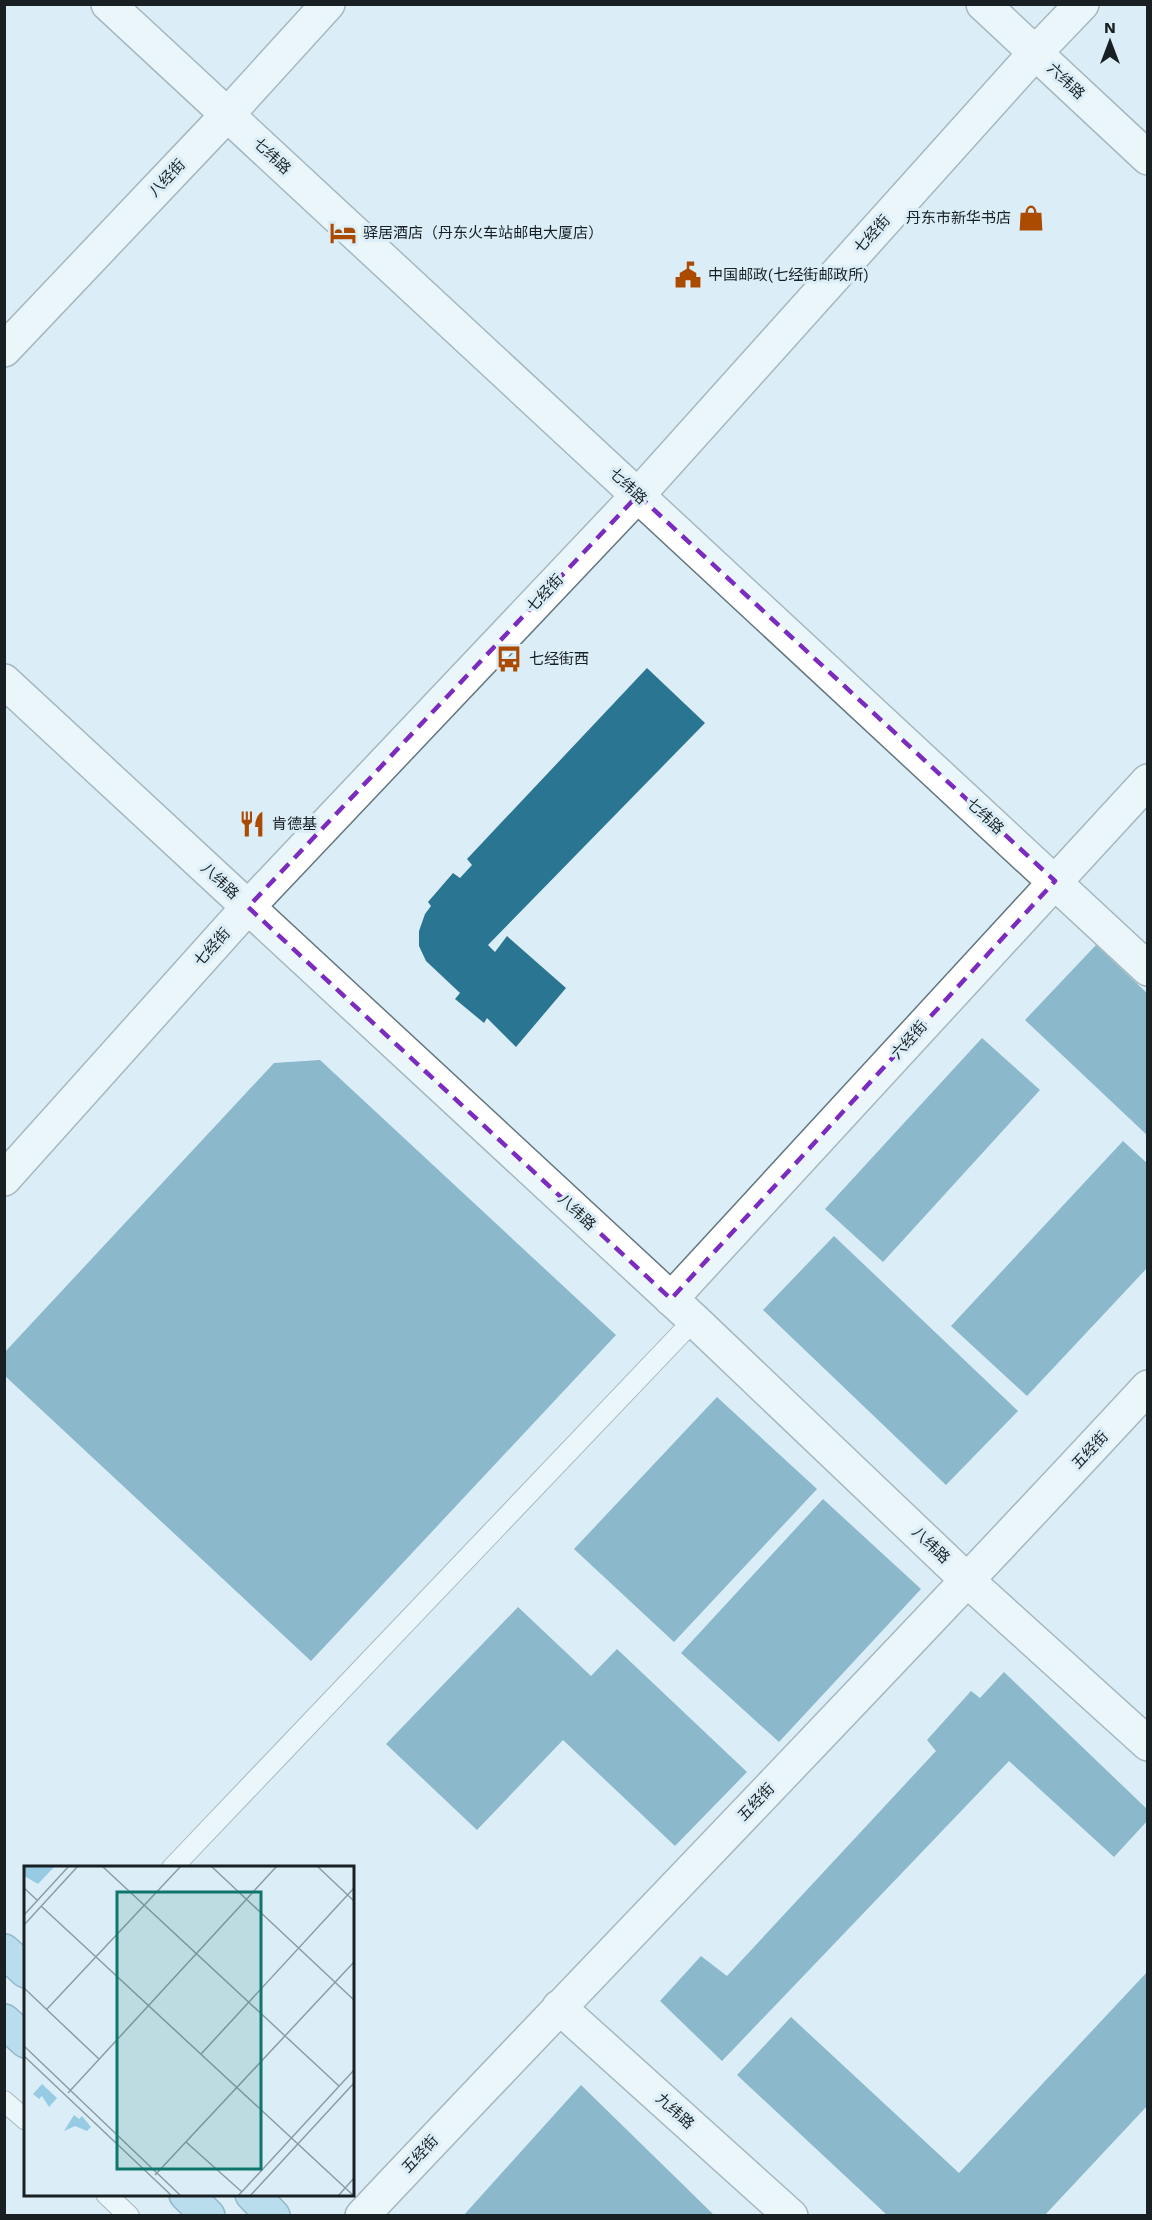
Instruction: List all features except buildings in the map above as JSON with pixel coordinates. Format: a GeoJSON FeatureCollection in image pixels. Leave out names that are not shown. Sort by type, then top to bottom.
{"type":"FeatureCollection","features":[{"type":"Feature","properties":{"kind":"main road"},"geometry":{"type":"LineString","coordinates":[[4,1951],[24,1969]]}},
{"type":"Feature","properties":{"kind":"main road"},"geometry":{"type":"LineString","coordinates":[[188,2196],[208,2216]]}},
{"type":"Feature","properties":{"kind":"main road"},"geometry":{"type":"LineString","coordinates":[[254,2196],[273,2216]]}},
{"type":"Feature","properties":{"kind":"street","name":"七纬路"},"geometry":{"type":"LineString","coordinates":[[108,4],[1148,969]]}},
{"type":"Feature","properties":{"kind":"street","name":"八经街"},"geometry":{"type":"LineString","coordinates":[[4,350],[227,115],[328,4]]}},
{"type":"Feature","properties":{"kind":"street","name":"六纬路"},"geometry":{"type":"LineString","coordinates":[[983,4],[1148,158]]}},
{"type":"Feature","properties":{"kind":"street","name":"七经街"},"geometry":{"type":"LineString","coordinates":[[4,1179],[248,907],[638,495],[1036,52],[1082,4]]}},
{"type":"Feature","properties":{"kind":"street","name":"八纬路"},"geometry":{"type":"LineString","coordinates":[[4,681],[683,1310],[968,1581],[1148,1744]]}},
{"type":"Feature","properties":{"kind":"street","name":"六经街"},"geometry":{"type":"LineString","coordinates":[[683,1310],[1054,881],[1148,781]]}},
{"type":"Feature","properties":{"kind":"street","name":"五经街"},"geometry":{"type":"LineString","coordinates":[[362,2216],[968,1581],[1148,1387]]}},
{"type":"Feature","properties":{"kind":"street","name":"九纬路"},"geometry":{"type":"LineString","coordinates":[[559,2007],[792,2216]]}},
{"type":"Feature","properties":{"kind":"lane"},"geometry":{"type":"LineString","coordinates":[[174,1866],[683,1310]]}},
{"type":"Feature","properties":{"kind":"lane"},"geometry":{"type":"LineString","coordinates":[[4,2101],[24,2118]]}},
{"type":"Feature","properties":{"kind":"lane"},"geometry":{"type":"LineString","coordinates":[[108,2196],[129,2216]]}},
{"type":"Feature","properties":{"kind":"highlighted area"},"geometry":{"type":"Polygon","coordinates":[[[638,495],[1055,881],[671,1299],[248,907],[638,495]]]}},
{"type":"Feature","properties":{"kind":"place","name":"丹东市新华书店"},"geometry":{"type":"Point","coordinates":[1031,218]}},
{"type":"Feature","properties":{"kind":"place","name":"驿居酒店（丹东火车站邮电大厦店）"},"geometry":{"type":"Point","coordinates":[343,233]}},
{"type":"Feature","properties":{"kind":"place","name":"中国邮政(七经街邮政所)"},"geometry":{"type":"Point","coordinates":[688,275]}},
{"type":"Feature","properties":{"kind":"place","name":"七经街西"},"geometry":{"type":"Point","coordinates":[509,659]}},
{"type":"Feature","properties":{"kind":"place","name":"肯德基"},"geometry":{"type":"Point","coordinates":[252,824]}}]}
